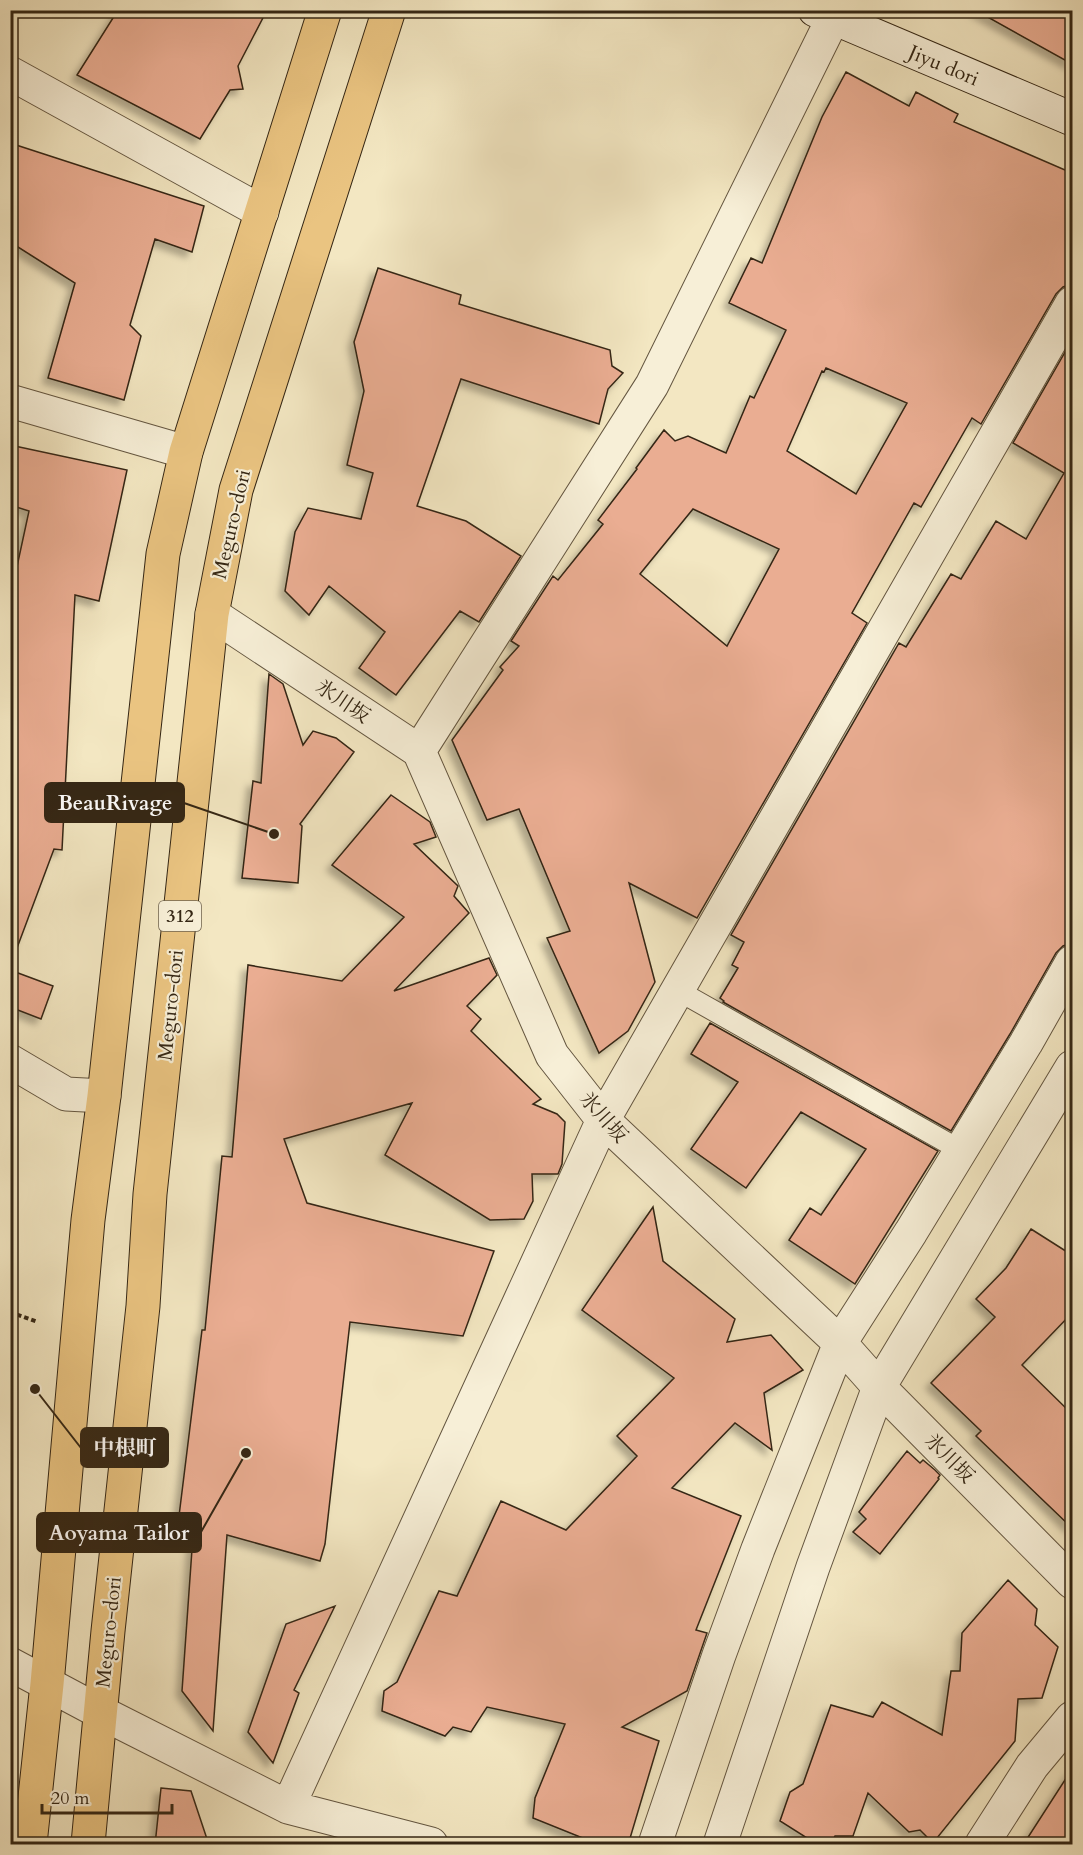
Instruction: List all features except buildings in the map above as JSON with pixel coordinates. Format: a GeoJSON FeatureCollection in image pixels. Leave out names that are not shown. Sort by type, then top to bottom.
{"type":"FeatureCollection","features":[{"type":"Feature","properties":{"kind":"main road","name":"Meguro-dori"},"geometry":{"type":"LineString","coordinates":[[88,1845],[73,1698],[88,1220],[104,1096],[163,554],[186,452],[326,10]]}},
{"type":"Feature","properties":{"kind":"main road","name":"Meguro-dori"},"geometry":{"type":"LineString","coordinates":[[30,1845],[73,1698],[143,1306],[152,1182],[212,614],[236,490],[389,10]]}},
{"type":"Feature","properties":{"kind":"street"},"geometry":{"type":"LineString","coordinates":[[419,751],[652,385],[828,13]]}},
{"type":"Feature","properties":{"kind":"street","name":"Jiyu dori"},"geometry":{"type":"LineString","coordinates":[[828,13],[1072,119]]}},
{"type":"Feature","properties":{"kind":"street"},"geometry":{"type":"LineString","coordinates":[[10,73],[262,212]]}},
{"type":"Feature","properties":{"kind":"street"},"geometry":{"type":"LineString","coordinates":[[288,1807],[603,1120],[1072,303]]}},
{"type":"Feature","properties":{"kind":"street"},"geometry":{"type":"LineString","coordinates":[[10,400],[186,452]]}},
{"type":"Feature","properties":{"kind":"street","name":"氷川坂"},"geometry":{"type":"LineString","coordinates":[[212,614],[419,751],[552,1055],[603,1120],[840,1343],[879,1387],[1072,1582]]}},
{"type":"Feature","properties":{"kind":"street"},"geometry":{"type":"LineString","coordinates":[[655,1845],[719,1655],[754,1560],[840,1343],[1026,1043],[1072,962]]}},
{"type":"Feature","properties":{"kind":"street"},"geometry":{"type":"LineString","coordinates":[[10,1061],[66,1094],[104,1096]]}},
{"type":"Feature","properties":{"kind":"street"},"geometry":{"type":"LineString","coordinates":[[720,1845],[813,1568],[879,1387],[1072,1067]]}},
{"type":"Feature","properties":{"kind":"street"},"geometry":{"type":"LineString","coordinates":[[10,1664],[288,1807],[431,1845]]}},
{"type":"Feature","properties":{"kind":"street"},"geometry":{"type":"LineString","coordinates":[[982,1845],[1032,1766],[1072,1718]]}},
{"type":"Feature","properties":{"kind":"lane"},"geometry":{"type":"LineString","coordinates":[[677,990],[960,1150]]}},
{"type":"Feature","properties":{"kind":"path"},"geometry":{"type":"LineString","coordinates":[[10,1312],[38,1322]]}},
{"type":"Feature","properties":{"kind":"place","name":"BeauRivage"},"geometry":{"type":"Point","coordinates":[274,834]}},
{"type":"Feature","properties":{"kind":"place","name":"中根町"},"geometry":{"type":"Point","coordinates":[35,1389]}},
{"type":"Feature","properties":{"kind":"place","name":"Aoyama Tailor"},"geometry":{"type":"Point","coordinates":[246,1453]}}]}
